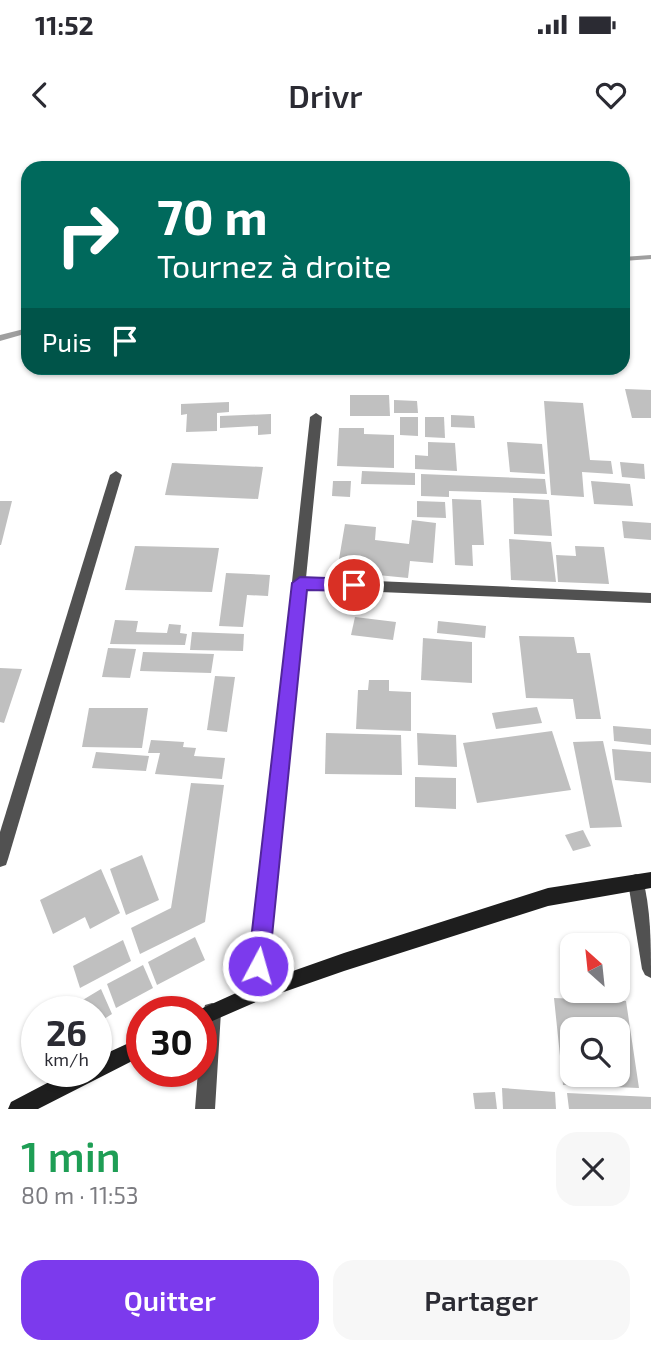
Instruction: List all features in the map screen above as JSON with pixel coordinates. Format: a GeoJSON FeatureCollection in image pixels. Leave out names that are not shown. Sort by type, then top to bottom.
{"type":"FeatureCollection","features":[{"type":"Feature","properties":{"kind":"street"},"geometry":{"type":"LineString","coordinates":[[256,993],[316,417]]}},
{"type":"Feature","properties":{"kind":"street"},"geometry":{"type":"LineString","coordinates":[[0,859],[116,475]]}},
{"type":"Feature","properties":{"kind":"street"},"geometry":{"type":"LineString","coordinates":[[300,583],[651,598]]}},
{"type":"Feature","properties":{"kind":"street"},"geometry":{"type":"LineString","coordinates":[[217,1009],[256,993],[548,897],[644,881],[651,969]]}},
{"type":"Feature","properties":{"kind":"street"},"geometry":{"type":"LineString","coordinates":[[18,1109],[60,1087]]}},
{"type":"Feature","properties":{"kind":"street"},"geometry":{"type":"LineString","coordinates":[[205,1087],[205,1109]]}},
{"type":"Feature","properties":{"kind":"building"},"geometry":{"type":"Polygon","coordinates":[[[625,389],[651,390],[651,418],[632,418],[625,389]]]}},
{"type":"Feature","properties":{"kind":"building"},"geometry":{"type":"Polygon","coordinates":[[[350,395],[389,395],[390,416],[350,416],[350,395]]]}},
{"type":"Feature","properties":{"kind":"building"},"geometry":{"type":"Polygon","coordinates":[[[394,400],[417,401],[418,413],[394,413],[394,400]]]}},
{"type":"Feature","properties":{"kind":"building"},"geometry":{"type":"Polygon","coordinates":[[[544,401],[583,403],[590,460],[611,461],[613,474],[582,472],[584,497],[551,495],[544,401]]]}},
{"type":"Feature","properties":{"kind":"building"},"geometry":{"type":"Polygon","coordinates":[[[229,402],[229,412],[217,413],[217,431],[186,432],[187,414],[181,415],[181,404],[229,402]]]}},
{"type":"Feature","properties":{"kind":"building"},"geometry":{"type":"Polygon","coordinates":[[[271,414],[271,434],[258,435],[258,426],[220,428],[220,416],[271,414]]]}},
{"type":"Feature","properties":{"kind":"building"},"geometry":{"type":"Polygon","coordinates":[[[451,415],[474,416],[475,428],[451,427],[451,415]]]}},
{"type":"Feature","properties":{"kind":"building"},"geometry":{"type":"Polygon","coordinates":[[[400,417],[418,417],[418,436],[400,435],[400,417]]]}},
{"type":"Feature","properties":{"kind":"building"},"geometry":{"type":"Polygon","coordinates":[[[425,417],[444,417],[445,438],[425,437],[425,417]]]}},
{"type":"Feature","properties":{"kind":"building"},"geometry":{"type":"Polygon","coordinates":[[[339,428],[364,428],[364,434],[394,435],[394,468],[337,466],[339,428]]]}},
{"type":"Feature","properties":{"kind":"building"},"geometry":{"type":"Polygon","coordinates":[[[428,442],[455,443],[457,471],[415,469],[415,455],[428,456],[428,442]]]}},
{"type":"Feature","properties":{"kind":"building"},"geometry":{"type":"Polygon","coordinates":[[[507,442],[542,444],[545,474],[510,472],[507,442]]]}},
{"type":"Feature","properties":{"kind":"building"},"geometry":{"type":"Polygon","coordinates":[[[620,462],[644,464],[645,479],[622,477],[620,462]]]}},
{"type":"Feature","properties":{"kind":"building"},"geometry":{"type":"Polygon","coordinates":[[[172,463],[263,467],[258,499],[165,495],[172,463]]]}},
{"type":"Feature","properties":{"kind":"building"},"geometry":{"type":"Polygon","coordinates":[[[362,471],[415,473],[415,485],[361,484],[362,471]]]}},
{"type":"Feature","properties":{"kind":"building"},"geometry":{"type":"Polygon","coordinates":[[[421,474],[545,479],[547,494],[449,491],[449,497],[421,496],[421,474]]]}},
{"type":"Feature","properties":{"kind":"building"},"geometry":{"type":"Polygon","coordinates":[[[333,481],[351,481],[350,497],[332,496],[333,481]]]}},
{"type":"Feature","properties":{"kind":"building"},"geometry":{"type":"Polygon","coordinates":[[[591,481],[630,484],[633,506],[594,504],[591,481]]]}},
{"type":"Feature","properties":{"kind":"building"},"geometry":{"type":"Polygon","coordinates":[[[513,498],[549,500],[552,536],[514,534],[513,498]]]}},
{"type":"Feature","properties":{"kind":"building"},"geometry":{"type":"Polygon","coordinates":[[[452,499],[481,500],[484,545],[472,545],[473,566],[455,565],[452,499]]]}},
{"type":"Feature","properties":{"kind":"building"},"geometry":{"type":"Polygon","coordinates":[[[0,501],[12,501],[1,545],[0,545],[0,501]]]}},
{"type":"Feature","properties":{"kind":"building"},"geometry":{"type":"Polygon","coordinates":[[[417,501],[445,502],[446,518],[417,517],[417,501]]]}},
{"type":"Feature","properties":{"kind":"building"},"geometry":{"type":"Polygon","coordinates":[[[412,520],[436,523],[433,563],[410,561],[408,578],[337,571],[345,524],[376,527],[375,540],[409,544],[412,520]]]}},
{"type":"Feature","properties":{"kind":"building"},"geometry":{"type":"Polygon","coordinates":[[[622,521],[651,523],[651,540],[624,538],[622,521]]]}},
{"type":"Feature","properties":{"kind":"building"},"geometry":{"type":"Polygon","coordinates":[[[509,539],[551,542],[556,582],[511,580],[509,539]]]}},
{"type":"Feature","properties":{"kind":"building"},"geometry":{"type":"Polygon","coordinates":[[[135,546],[219,548],[212,592],[125,590],[135,546]]]}},
{"type":"Feature","properties":{"kind":"building"},"geometry":{"type":"Polygon","coordinates":[[[575,546],[604,547],[609,584],[558,582],[556,555],[576,556],[575,546]]]}},
{"type":"Feature","properties":{"kind":"building"},"geometry":{"type":"Polygon","coordinates":[[[226,573],[270,575],[268,596],[247,595],[243,627],[219,626],[226,573]]]}},
{"type":"Feature","properties":{"kind":"building"},"geometry":{"type":"Polygon","coordinates":[[[355,617],[396,622],[393,640],[351,635],[355,617]]]}},
{"type":"Feature","properties":{"kind":"building"},"geometry":{"type":"Polygon","coordinates":[[[115,620],[138,621],[136,632],[167,633],[169,624],[181,625],[180,633],[187,634],[185,645],[110,644],[115,620]]]}},
{"type":"Feature","properties":{"kind":"building"},"geometry":{"type":"Polygon","coordinates":[[[438,621],[486,626],[485,638],[437,633],[438,621]]]}},
{"type":"Feature","properties":{"kind":"building"},"geometry":{"type":"Polygon","coordinates":[[[192,632],[244,634],[243,651],[190,650],[192,632]]]}},
{"type":"Feature","properties":{"kind":"building"},"geometry":{"type":"Polygon","coordinates":[[[519,636],[574,637],[577,653],[590,653],[601,719],[576,719],[573,699],[526,698],[519,636]]]}},
{"type":"Feature","properties":{"kind":"building"},"geometry":{"type":"Polygon","coordinates":[[[423,638],[472,642],[472,683],[421,680],[423,638]]]}},
{"type":"Feature","properties":{"kind":"building"},"geometry":{"type":"Polygon","coordinates":[[[108,648],[136,649],[130,678],[102,677],[108,648]]]}},
{"type":"Feature","properties":{"kind":"building"},"geometry":{"type":"Polygon","coordinates":[[[143,652],[214,654],[211,673],[140,671],[143,652]]]}},
{"type":"Feature","properties":{"kind":"building"},"geometry":{"type":"Polygon","coordinates":[[[0,668],[22,669],[4,723],[0,722],[0,668]]]}},
{"type":"Feature","properties":{"kind":"building"},"geometry":{"type":"Polygon","coordinates":[[[215,676],[235,677],[227,732],[207,730],[215,676]]]}},
{"type":"Feature","properties":{"kind":"building"},"geometry":{"type":"Polygon","coordinates":[[[369,680],[389,680],[389,691],[411,692],[411,731],[356,729],[358,690],[368,690],[369,680]]]}},
{"type":"Feature","properties":{"kind":"building"},"geometry":{"type":"Polygon","coordinates":[[[537,707],[542,723],[496,729],[492,713],[537,707]]]}},
{"type":"Feature","properties":{"kind":"building"},"geometry":{"type":"Polygon","coordinates":[[[89,708],[148,708],[142,748],[82,747],[89,708]]]}},
{"type":"Feature","properties":{"kind":"building"},"geometry":{"type":"Polygon","coordinates":[[[613,726],[651,729],[651,745],[614,741],[613,726]]]}},
{"type":"Feature","properties":{"kind":"building"},"geometry":{"type":"Polygon","coordinates":[[[552,731],[571,790],[477,803],[463,743],[552,731]]]}},
{"type":"Feature","properties":{"kind":"building"},"geometry":{"type":"Polygon","coordinates":[[[326,733],[401,735],[402,775],[325,774],[326,733]]]}},
{"type":"Feature","properties":{"kind":"building"},"geometry":{"type":"Polygon","coordinates":[[[417,733],[456,735],[457,767],[418,765],[417,733]]]}},
{"type":"Feature","properties":{"kind":"building"},"geometry":{"type":"Polygon","coordinates":[[[151,740],[184,742],[183,747],[196,748],[194,756],[225,758],[222,779],[155,774],[160,753],[148,753],[151,740]]]}},
{"type":"Feature","properties":{"kind":"building"},"geometry":{"type":"Polygon","coordinates":[[[603,741],[622,827],[590,828],[573,742],[603,741]]]}},
{"type":"Feature","properties":{"kind":"building"},"geometry":{"type":"Polygon","coordinates":[[[612,749],[651,752],[651,783],[615,780],[612,749]]]}},
{"type":"Feature","properties":{"kind":"building"},"geometry":{"type":"Polygon","coordinates":[[[96,752],[149,756],[146,771],[92,768],[96,752]]]}},
{"type":"Feature","properties":{"kind":"building"},"geometry":{"type":"Polygon","coordinates":[[[415,777],[456,778],[456,809],[415,807],[415,777]]]}},
{"type":"Feature","properties":{"kind":"building"},"geometry":{"type":"Polygon","coordinates":[[[191,783],[224,785],[205,922],[140,954],[131,928],[171,908],[191,783]]]}},
{"type":"Feature","properties":{"kind":"building"},"geometry":{"type":"Polygon","coordinates":[[[583,830],[591,846],[573,851],[565,835],[583,830]]]}},
{"type":"Feature","properties":{"kind":"building"},"geometry":{"type":"Polygon","coordinates":[[[142,855],[159,900],[126,915],[110,869],[142,855]]]}},
{"type":"Feature","properties":{"kind":"building"},"geometry":{"type":"Polygon","coordinates":[[[101,869],[120,913],[90,929],[85,917],[53,934],[40,900],[101,869]]]}},
{"type":"Feature","properties":{"kind":"building"},"geometry":{"type":"Polygon","coordinates":[[[195,937],[205,960],[157,985],[148,962],[195,937]]]}},
{"type":"Feature","properties":{"kind":"building"},"geometry":{"type":"Polygon","coordinates":[[[123,940],[131,961],[80,988],[73,966],[123,940]]]}},
{"type":"Feature","properties":{"kind":"building"},"geometry":{"type":"Polygon","coordinates":[[[143,965],[153,988],[138,996],[126,996],[126,1003],[116,1008],[107,984],[143,965]]]}},
{"type":"Feature","properties":{"kind":"building"},"geometry":{"type":"Polygon","coordinates":[[[101,989],[104,996],[89,996],[101,989]]]}},
{"type":"Feature","properties":{"kind":"building"},"geometry":{"type":"Polygon","coordinates":[[[554,998],[560,998],[560,1003],[626,1003],[628,1017],[560,1017],[560,1056],[554,998]]]}},
{"type":"Feature","properties":{"kind":"building"},"geometry":{"type":"Polygon","coordinates":[[[630,1028],[639,1088],[614,1087],[630,1087],[630,1028]]]}},
{"type":"Feature","properties":{"kind":"building"},"geometry":{"type":"Polygon","coordinates":[[[502,1088],[555,1092],[556,1109],[503,1109],[502,1088]]]}},
{"type":"Feature","properties":{"kind":"building"},"geometry":{"type":"Polygon","coordinates":[[[495,1092],[497,1109],[475,1109],[473,1093],[495,1092]]]}},
{"type":"Feature","properties":{"kind":"building"},"geometry":{"type":"Polygon","coordinates":[[[567,1093],[651,1097],[651,1109],[569,1109],[567,1093]]]}},
{"type":"Feature","properties":{"kind":"waterway"},"geometry":{"type":"LineString","coordinates":[[630,258],[651,257]]}},
{"type":"Feature","properties":{"kind":"waterway"},"geometry":{"type":"LineString","coordinates":[[0,338],[21,332]]}},
{"type":"Feature","properties":{"kind":"route"},"geometry":{"type":"LineString","coordinates":[[258,966],[300,583],[354,585]]}}]}
